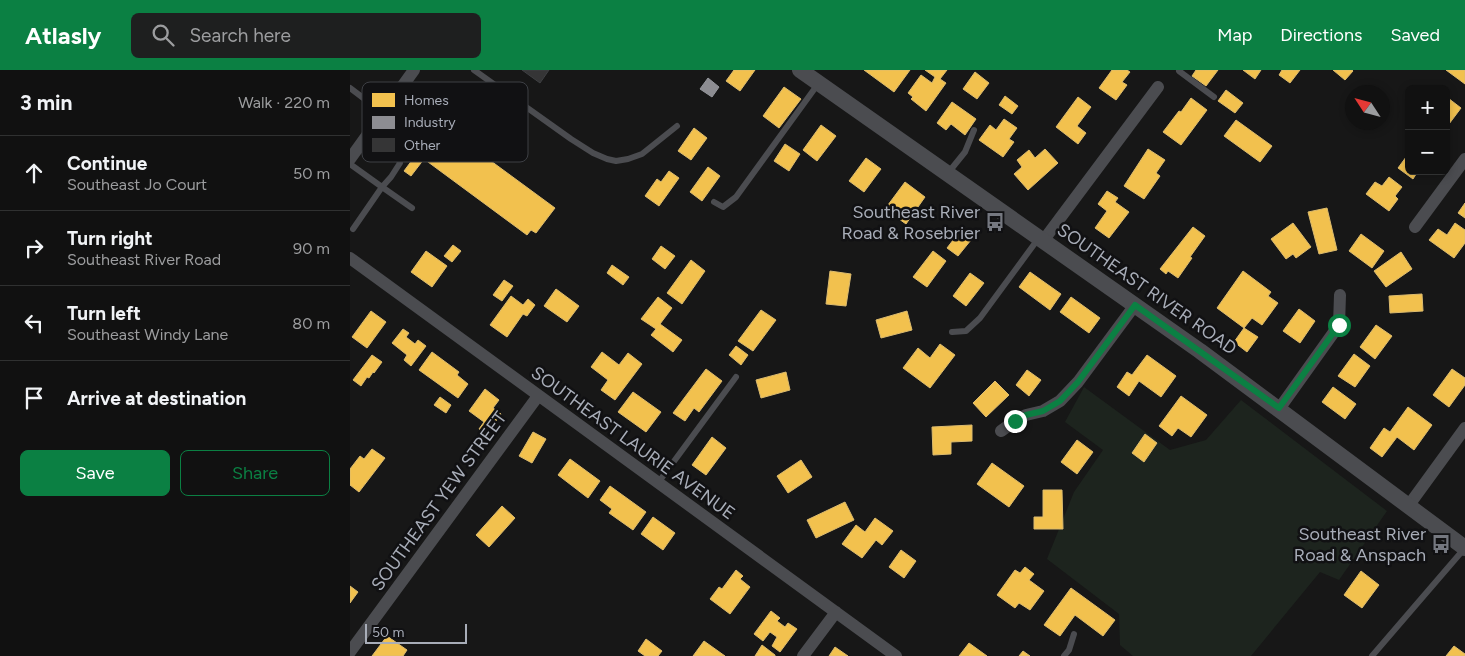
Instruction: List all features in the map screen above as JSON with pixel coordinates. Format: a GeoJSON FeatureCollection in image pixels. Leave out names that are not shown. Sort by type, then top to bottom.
{"type":"FeatureCollection","features":[{"type":"Feature","properties":{"kind":"street"},"geometry":{"type":"LineString","coordinates":[[405,82],[414,70]]}},
{"type":"Feature","properties":{"kind":"street","name":"SOUTHEAST RIVER ROAD"},"geometry":{"type":"LineString","coordinates":[[800,70],[1279,408],[1465,548]]}},
{"type":"Feature","properties":{"kind":"street"},"geometry":{"type":"LineString","coordinates":[[1041,239],[1158,87]]}},
{"type":"Feature","properties":{"kind":"street"},"geometry":{"type":"LineString","coordinates":[[350,159],[362,142]]}},
{"type":"Feature","properties":{"kind":"street"},"geometry":{"type":"LineString","coordinates":[[1415,227],[1465,159]]}},
{"type":"Feature","properties":{"kind":"street","name":"SOUTHEAST LAURIE AVENUE"},"geometry":{"type":"LineString","coordinates":[[350,258],[896,656]]}},
{"type":"Feature","properties":{"kind":"street"},"geometry":{"type":"LineString","coordinates":[[1279,408],[1339,325],[1340,295]]}},
{"type":"Feature","properties":{"kind":"street"},"geometry":{"type":"LineString","coordinates":[[1001,431],[1026,415],[1043,411],[1060,401],[1078,382],[1135,305]]}},
{"type":"Feature","properties":{"kind":"street","name":"SOUTHEAST YEW STREET"},"geometry":{"type":"LineString","coordinates":[[350,652],[538,396]]}},
{"type":"Feature","properties":{"kind":"street"},"geometry":{"type":"LineString","coordinates":[[1409,505],[1465,428]]}},
{"type":"Feature","properties":{"kind":"street"},"geometry":{"type":"LineString","coordinates":[[803,656],[836,612]]}},
{"type":"Feature","properties":{"kind":"lane"},"geometry":{"type":"LineString","coordinates":[[474,70],[491,82]]}},
{"type":"Feature","properties":{"kind":"lane"},"geometry":{"type":"LineString","coordinates":[[1180,70],[1214,97]]}},
{"type":"Feature","properties":{"kind":"lane"},"geometry":{"type":"LineString","coordinates":[[714,202],[723,207],[736,198],[818,83]]}},
{"type":"Feature","properties":{"kind":"lane"},"geometry":{"type":"LineString","coordinates":[[350,88],[362,97]]}},
{"type":"Feature","properties":{"kind":"lane"},"geometry":{"type":"LineString","coordinates":[[528,108],[571,139],[607,160],[628,159],[642,154],[677,126]]}},
{"type":"Feature","properties":{"kind":"lane"},"geometry":{"type":"LineString","coordinates":[[947,174],[965,152],[974,130]]}},
{"type":"Feature","properties":{"kind":"lane"},"geometry":{"type":"LineString","coordinates":[[353,229],[400,162]]}},
{"type":"Feature","properties":{"kind":"lane"},"geometry":{"type":"LineString","coordinates":[[350,164],[412,208]]}},
{"type":"Feature","properties":{"kind":"lane"},"geometry":{"type":"LineString","coordinates":[[952,332],[966,331],[980,318],[1041,239]]}},
{"type":"Feature","properties":{"kind":"lane"},"geometry":{"type":"LineString","coordinates":[[658,483],[736,377]]}},
{"type":"Feature","properties":{"kind":"lane"},"geometry":{"type":"LineString","coordinates":[[1372,656],[1465,548]]}},
{"type":"Feature","properties":{"kind":"lane"},"geometry":{"type":"LineString","coordinates":[[1064,656],[1069,650],[1074,634]]}},
{"type":"Feature","properties":{"kind":"shaded area"},"geometry":{"type":"Polygon","coordinates":[[[1084,387],[1170,450],[1206,440],[1241,400],[1387,511],[1339,580],[1320,572],[1251,656],[1133,656],[1120,645],[1119,614],[1047,559],[1074,492],[1103,450],[1065,422],[1084,387]]]}},
{"type":"Feature","properties":{"kind":"building: Homes"},"geometry":{"type":"Polygon","coordinates":[[[734,70],[755,70],[740,91],[726,81],[734,70]]]}},
{"type":"Feature","properties":{"kind":"building: Homes"},"geometry":{"type":"Polygon","coordinates":[[[864,70],[910,70],[894,92],[864,70]]]}},
{"type":"Feature","properties":{"kind":"building: Homes"},"geometry":{"type":"Polygon","coordinates":[[[925,70],[947,70],[940,79],[946,83],[926,111],[911,99],[913,97],[908,93],[921,75],[932,83],[935,77],[925,70]]]}},
{"type":"Feature","properties":{"kind":"building: Homes"},"geometry":{"type":"Polygon","coordinates":[[[1112,70],[1127,70],[1130,72],[1122,82],[1127,85],[1116,100],[1099,88],[1112,70]]]}},
{"type":"Feature","properties":{"kind":"building: Homes"},"geometry":{"type":"Polygon","coordinates":[[[1196,70],[1218,70],[1206,86],[1192,76],[1196,70]]]}},
{"type":"Feature","properties":{"kind":"building: Homes"},"geometry":{"type":"Polygon","coordinates":[[[1243,70],[1261,70],[1255,79],[1243,70]]]}},
{"type":"Feature","properties":{"kind":"building: Homes"},"geometry":{"type":"Polygon","coordinates":[[[1282,70],[1300,70],[1290,83],[1279,75],[1282,70]]]}},
{"type":"Feature","properties":{"kind":"building: Homes"},"geometry":{"type":"Polygon","coordinates":[[[1333,70],[1352,70],[1353,71],[1345,80],[1333,70]]]}},
{"type":"Feature","properties":{"kind":"building: Homes"},"geometry":{"type":"Polygon","coordinates":[[[1446,70],[1465,70],[1465,84],[1446,70]]]}},
{"type":"Feature","properties":{"kind":"building: Homes"},"geometry":{"type":"Polygon","coordinates":[[[975,72],[989,83],[977,99],[963,89],[975,72]]]}},
{"type":"Feature","properties":{"kind":"building: Homes"},"geometry":{"type":"Polygon","coordinates":[[[784,87],[801,99],[779,128],[763,116],[784,87]]]}},
{"type":"Feature","properties":{"kind":"building: Homes"},"geometry":{"type":"Polygon","coordinates":[[[1226,90],[1243,103],[1235,113],[1218,101],[1226,90]]]}},
{"type":"Feature","properties":{"kind":"building: Homes"},"geometry":{"type":"Polygon","coordinates":[[[1005,96],[1018,106],[1012,114],[999,105],[1005,96]]]}},
{"type":"Feature","properties":{"kind":"building: Homes"},"geometry":{"type":"Polygon","coordinates":[[[1078,97],[1091,107],[1077,126],[1086,133],[1078,144],[1056,127],[1078,97]]]}},
{"type":"Feature","properties":{"kind":"building: Homes"},"geometry":{"type":"Polygon","coordinates":[[[1191,98],[1207,110],[1181,145],[1163,132],[1191,98]]]}},
{"type":"Feature","properties":{"kind":"building: Homes"},"geometry":{"type":"Polygon","coordinates":[[[1450,100],[1461,108],[1450,123],[1450,100]]]}},
{"type":"Feature","properties":{"kind":"building: Homes"},"geometry":{"type":"Polygon","coordinates":[[[952,102],[976,119],[965,135],[951,124],[946,130],[937,123],[952,102]]]}},
{"type":"Feature","properties":{"kind":"building: Homes"},"geometry":{"type":"Polygon","coordinates":[[[1004,119],[1017,128],[1009,139],[1014,142],[1003,157],[979,140],[990,125],[996,130],[1004,119]]]}},
{"type":"Feature","properties":{"kind":"building: Homes"},"geometry":{"type":"Polygon","coordinates":[[[1236,120],[1272,146],[1260,162],[1224,136],[1236,120]]]}},
{"type":"Feature","properties":{"kind":"building: Homes"},"geometry":{"type":"Polygon","coordinates":[[[821,125],[836,136],[817,161],[803,150],[821,125]]]}},
{"type":"Feature","properties":{"kind":"building: Homes"},"geometry":{"type":"Polygon","coordinates":[[[694,128],[707,138],[691,160],[678,151],[694,128]]]}},
{"type":"Feature","properties":{"kind":"building: Homes"},"geometry":{"type":"Polygon","coordinates":[[[785,144],[800,154],[789,171],[774,161],[785,144]]]}},
{"type":"Feature","properties":{"kind":"building: Homes"},"geometry":{"type":"Polygon","coordinates":[[[1045,149],[1058,163],[1028,190],[1014,174],[1022,167],[1017,160],[1029,150],[1035,158],[1045,149]]]}},
{"type":"Feature","properties":{"kind":"building: Homes"},"geometry":{"type":"Polygon","coordinates":[[[1148,149],[1165,160],[1156,173],[1160,176],[1144,199],[1124,186],[1148,149]]]}},
{"type":"Feature","properties":{"kind":"building: Homes"},"geometry":{"type":"Polygon","coordinates":[[[866,158],[881,169],[864,192],[849,181],[866,158]]]}},
{"type":"Feature","properties":{"kind":"building: Homes"},"geometry":{"type":"Polygon","coordinates":[[[1405,158],[1405,173],[1398,168],[1405,158]]]}},
{"type":"Feature","properties":{"kind":"building: Homes"},"geometry":{"type":"Polygon","coordinates":[[[411,162],[422,162],[411,176],[404,171],[411,162]]]}},
{"type":"Feature","properties":{"kind":"building: Homes"},"geometry":{"type":"Polygon","coordinates":[[[428,162],[492,162],[555,208],[536,233],[531,230],[527,235],[428,162]]]}},
{"type":"Feature","properties":{"kind":"building: Homes"},"geometry":{"type":"Polygon","coordinates":[[[708,167],[720,176],[702,201],[690,192],[708,167]]]}},
{"type":"Feature","properties":{"kind":"building: Homes"},"geometry":{"type":"Polygon","coordinates":[[[669,171],[679,178],[659,206],[645,196],[657,179],[661,182],[669,171]]]}},
{"type":"Feature","properties":{"kind":"building: Homes"},"geometry":{"type":"Polygon","coordinates":[[[1408,175],[1416,175],[1413,179],[1408,175]]]}},
{"type":"Feature","properties":{"kind":"building: Homes"},"geometry":{"type":"Polygon","coordinates":[[[1389,177],[1402,187],[1395,196],[1398,199],[1389,211],[1366,194],[1375,182],[1382,186],[1389,177]]]}},
{"type":"Feature","properties":{"kind":"building: Homes"},"geometry":{"type":"Polygon","coordinates":[[[905,182],[925,197],[906,224],[885,209],[905,182]]]}},
{"type":"Feature","properties":{"kind":"building: Homes"},"geometry":{"type":"Polygon","coordinates":[[[1107,191],[1118,198],[1115,202],[1129,212],[1109,238],[1095,228],[1107,211],[1098,204],[1107,191]]]}},
{"type":"Feature","properties":{"kind":"building: Homes"},"geometry":{"type":"Polygon","coordinates":[[[1465,203],[1465,218],[1458,213],[1465,203]]]}},
{"type":"Feature","properties":{"kind":"building: Homes"},"geometry":{"type":"Polygon","coordinates":[[[1327,208],[1337,250],[1319,254],[1308,212],[1327,208]]]}},
{"type":"Feature","properties":{"kind":"building: Homes"},"geometry":{"type":"Polygon","coordinates":[[[1293,223],[1311,247],[1296,258],[1293,254],[1286,259],[1271,239],[1293,223]]]}},
{"type":"Feature","properties":{"kind":"building: Homes"},"geometry":{"type":"Polygon","coordinates":[[[1455,223],[1465,230],[1465,243],[1454,258],[1429,240],[1438,229],[1447,235],[1455,223]]]}},
{"type":"Feature","properties":{"kind":"building: Homes"},"geometry":{"type":"Polygon","coordinates":[[[1193,227],[1205,236],[1178,278],[1168,271],[1166,274],[1160,269],[1193,227]]]}},
{"type":"Feature","properties":{"kind":"building: Homes"},"geometry":{"type":"Polygon","coordinates":[[[960,231],[971,240],[958,256],[947,248],[960,231]]]}},
{"type":"Feature","properties":{"kind":"building: Homes"},"geometry":{"type":"Polygon","coordinates":[[[1361,234],[1384,251],[1372,268],[1349,251],[1361,234]]]}},
{"type":"Feature","properties":{"kind":"building: Homes"},"geometry":{"type":"Polygon","coordinates":[[[453,245],[461,251],[452,262],[444,256],[453,245]]]}},
{"type":"Feature","properties":{"kind":"building: Homes"},"geometry":{"type":"Polygon","coordinates":[[[661,246],[675,256],[665,269],[652,259],[661,246]]]}},
{"type":"Feature","properties":{"kind":"building: Homes"},"geometry":{"type":"Polygon","coordinates":[[[426,251],[447,266],[432,287],[411,272],[426,251]]]}},
{"type":"Feature","properties":{"kind":"building: Homes"},"geometry":{"type":"Polygon","coordinates":[[[933,251],[946,261],[927,287],[913,277],[933,251]]]}},
{"type":"Feature","properties":{"kind":"building: Homes"},"geometry":{"type":"Polygon","coordinates":[[[1401,252],[1412,269],[1386,287],[1374,271],[1401,252]]]}},
{"type":"Feature","properties":{"kind":"building: Homes"},"geometry":{"type":"Polygon","coordinates":[[[691,260],[705,271],[682,304],[667,293],[691,260]]]}},
{"type":"Feature","properties":{"kind":"building: Homes"},"geometry":{"type":"Polygon","coordinates":[[[612,265],[629,277],[623,285],[607,273],[612,265]]]}},
{"type":"Feature","properties":{"kind":"building: Homes"},"geometry":{"type":"Polygon","coordinates":[[[830,271],[851,274],[846,306],[826,304],[830,271]]]}},
{"type":"Feature","properties":{"kind":"building: Homes"},"geometry":{"type":"Polygon","coordinates":[[[1243,271],[1271,292],[1268,296],[1278,303],[1262,325],[1252,318],[1244,328],[1217,308],[1243,271]]]}},
{"type":"Feature","properties":{"kind":"building: Homes"},"geometry":{"type":"Polygon","coordinates":[[[1030,272],[1061,294],[1050,310],[1019,287],[1030,272]]]}},
{"type":"Feature","properties":{"kind":"building: Homes"},"geometry":{"type":"Polygon","coordinates":[[[970,273],[984,283],[966,306],[953,296],[970,273]]]}},
{"type":"Feature","properties":{"kind":"building: Homes"},"geometry":{"type":"Polygon","coordinates":[[[504,280],[513,286],[502,301],[493,295],[504,280]]]}},
{"type":"Feature","properties":{"kind":"building: Homes"},"geometry":{"type":"Polygon","coordinates":[[[556,289],[579,306],[567,322],[544,306],[556,289]]]}},
{"type":"Feature","properties":{"kind":"building: Homes"},"geometry":{"type":"Polygon","coordinates":[[[1422,294],[1423,311],[1390,313],[1389,296],[1422,294]]]}},
{"type":"Feature","properties":{"kind":"building: Homes"},"geometry":{"type":"Polygon","coordinates":[[[511,296],[523,305],[528,299],[535,305],[527,316],[523,314],[507,337],[490,325],[511,296]]]}},
{"type":"Feature","properties":{"kind":"building: Homes"},"geometry":{"type":"Polygon","coordinates":[[[658,297],[672,308],[660,324],[682,340],[673,352],[651,335],[656,329],[641,319],[658,297]]]}},
{"type":"Feature","properties":{"kind":"building: Homes"},"geometry":{"type":"Polygon","coordinates":[[[1071,297],[1100,318],[1089,333],[1060,312],[1071,297]]]}},
{"type":"Feature","properties":{"kind":"building: Homes"},"geometry":{"type":"Polygon","coordinates":[[[1299,309],[1315,321],[1300,343],[1283,331],[1299,309]]]}},
{"type":"Feature","properties":{"kind":"building: Homes"},"geometry":{"type":"Polygon","coordinates":[[[761,310],[776,320],[753,351],[738,341],[761,310]]]}},
{"type":"Feature","properties":{"kind":"building: Homes"},"geometry":{"type":"Polygon","coordinates":[[[371,311],[386,322],[367,348],[352,337],[371,311]]]}},
{"type":"Feature","properties":{"kind":"building: Homes"},"geometry":{"type":"Polygon","coordinates":[[[907,311],[912,330],[881,338],[876,320],[907,311]]]}},
{"type":"Feature","properties":{"kind":"building: Homes"},"geometry":{"type":"Polygon","coordinates":[[[1376,325],[1392,336],[1375,359],[1360,347],[1376,325]]]}},
{"type":"Feature","properties":{"kind":"building: Homes"},"geometry":{"type":"Polygon","coordinates":[[[1244,328],[1258,337],[1247,352],[1234,342],[1244,328]]]}},
{"type":"Feature","properties":{"kind":"building: Homes"},"geometry":{"type":"Polygon","coordinates":[[[403,329],[409,333],[406,337],[415,344],[418,340],[426,346],[411,366],[404,360],[407,355],[392,343],[403,329]]]}},
{"type":"Feature","properties":{"kind":"building: Homes"},"geometry":{"type":"Polygon","coordinates":[[[940,344],[955,355],[930,388],[903,368],[918,348],[930,358],[940,344]]]}},
{"type":"Feature","properties":{"kind":"building: Homes"},"geometry":{"type":"Polygon","coordinates":[[[736,346],[748,355],[741,365],[729,355],[736,346]]]}},
{"type":"Feature","properties":{"kind":"building: Homes"},"geometry":{"type":"Polygon","coordinates":[[[432,352],[459,372],[457,375],[468,384],[458,398],[419,370],[432,352]]]}},
{"type":"Feature","properties":{"kind":"building: Homes"},"geometry":{"type":"Polygon","coordinates":[[[602,352],[619,365],[628,353],[642,364],[615,400],[601,390],[608,380],[591,367],[602,352]]]}},
{"type":"Feature","properties":{"kind":"building: Homes"},"geometry":{"type":"Polygon","coordinates":[[[1354,354],[1370,366],[1355,387],[1338,376],[1354,354]]]}},
{"type":"Feature","properties":{"kind":"building: Homes"},"geometry":{"type":"Polygon","coordinates":[[[372,355],[382,362],[361,386],[353,380],[372,355]]]}},
{"type":"Feature","properties":{"kind":"building: Homes"},"geometry":{"type":"Polygon","coordinates":[[[1147,355],[1176,376],[1161,397],[1139,381],[1129,396],[1117,387],[1127,372],[1132,375],[1147,355]]]}},
{"type":"Feature","properties":{"kind":"building: Homes"},"geometry":{"type":"Polygon","coordinates":[[[706,369],[722,381],[699,412],[694,408],[685,421],[673,413],[706,369]]]}},
{"type":"Feature","properties":{"kind":"building: Homes"},"geometry":{"type":"Polygon","coordinates":[[[1452,369],[1465,378],[1465,385],[1449,407],[1433,395],[1452,369]]]}},
{"type":"Feature","properties":{"kind":"building: Homes"},"geometry":{"type":"Polygon","coordinates":[[[1027,370],[1041,380],[1029,396],[1016,385],[1027,370]]]}},
{"type":"Feature","properties":{"kind":"building: Homes"},"geometry":{"type":"Polygon","coordinates":[[[786,372],[790,390],[761,398],[756,380],[786,372]]]}},
{"type":"Feature","properties":{"kind":"building: Homes"},"geometry":{"type":"Polygon","coordinates":[[[995,381],[1009,395],[986,417],[973,403],[995,381]]]}},
{"type":"Feature","properties":{"kind":"building: Homes"},"geometry":{"type":"Polygon","coordinates":[[[1333,387],[1356,404],[1345,419],[1322,402],[1333,387]]]}},
{"type":"Feature","properties":{"kind":"building: Homes"},"geometry":{"type":"Polygon","coordinates":[[[485,389],[499,400],[493,408],[501,414],[487,434],[479,429],[484,422],[469,411],[485,389]]]}},
{"type":"Feature","properties":{"kind":"building: Homes"},"geometry":{"type":"Polygon","coordinates":[[[633,392],[661,412],[646,432],[618,412],[633,392]]]}},
{"type":"Feature","properties":{"kind":"building: Homes"},"geometry":{"type":"Polygon","coordinates":[[[1181,396],[1207,415],[1191,437],[1178,428],[1172,436],[1159,426],[1181,396]]]}},
{"type":"Feature","properties":{"kind":"building: Homes"},"geometry":{"type":"Polygon","coordinates":[[[440,397],[451,405],[446,413],[434,405],[440,397]]]}},
{"type":"Feature","properties":{"kind":"building: Homes"},"geometry":{"type":"Polygon","coordinates":[[[1408,407],[1432,425],[1414,450],[1397,437],[1382,457],[1370,448],[1384,428],[1390,432],[1408,407]]]}},
{"type":"Feature","properties":{"kind":"building: Homes"},"geometry":{"type":"Polygon","coordinates":[[[972,425],[972,441],[951,442],[951,454],[933,455],[932,427],[972,425]]]}},
{"type":"Feature","properties":{"kind":"building: Homes"},"geometry":{"type":"Polygon","coordinates":[[[533,432],[546,439],[532,463],[519,456],[533,432]]]}},
{"type":"Feature","properties":{"kind":"building: Homes"},"geometry":{"type":"Polygon","coordinates":[[[1145,434],[1157,443],[1144,462],[1132,453],[1145,434]]]}},
{"type":"Feature","properties":{"kind":"building: Homes"},"geometry":{"type":"Polygon","coordinates":[[[712,437],[726,448],[706,475],[692,465],[712,437]]]}},
{"type":"Feature","properties":{"kind":"building: Homes"},"geometry":{"type":"Polygon","coordinates":[[[1077,440],[1093,452],[1077,474],[1061,462],[1077,440]]]}},
{"type":"Feature","properties":{"kind":"building: Homes"},"geometry":{"type":"Polygon","coordinates":[[[372,449],[385,458],[359,492],[350,485],[350,469],[360,456],[364,459],[372,449]]]}},
{"type":"Feature","properties":{"kind":"building: Homes"},"geometry":{"type":"Polygon","coordinates":[[[570,459],[600,481],[588,498],[558,475],[570,459]]]}},
{"type":"Feature","properties":{"kind":"building: Homes"},"geometry":{"type":"Polygon","coordinates":[[[801,460],[812,477],[788,493],[777,476],[801,460]]]}},
{"type":"Feature","properties":{"kind":"building: Homes"},"geometry":{"type":"Polygon","coordinates":[[[992,463],[1024,486],[1009,507],[977,484],[992,463]]]}},
{"type":"Feature","properties":{"kind":"building: Homes"},"geometry":{"type":"Polygon","coordinates":[[[610,486],[646,512],[633,530],[609,513],[612,509],[600,500],[610,486]]]}},
{"type":"Feature","properties":{"kind":"building: Homes"},"geometry":{"type":"Polygon","coordinates":[[[1043,490],[1062,490],[1063,529],[1034,529],[1034,517],[1043,517],[1043,490]]]}},
{"type":"Feature","properties":{"kind":"building: Homes"},"geometry":{"type":"Polygon","coordinates":[[[845,502],[854,520],[816,538],[807,520],[845,502]]]}},
{"type":"Feature","properties":{"kind":"building: Homes"},"geometry":{"type":"Polygon","coordinates":[[[502,506],[515,518],[489,547],[476,535],[502,506]]]}},
{"type":"Feature","properties":{"kind":"building: Homes"},"geometry":{"type":"Polygon","coordinates":[[[653,517],[675,533],[663,550],[641,534],[653,517]]]}},
{"type":"Feature","properties":{"kind":"building: Homes"},"geometry":{"type":"Polygon","coordinates":[[[875,518],[893,531],[882,545],[876,540],[862,558],[842,544],[856,525],[865,532],[875,518]]]}},
{"type":"Feature","properties":{"kind":"building: Homes"},"geometry":{"type":"Polygon","coordinates":[[[901,550],[916,561],[904,578],[889,567],[901,550]]]}},
{"type":"Feature","properties":{"kind":"building: Homes"},"geometry":{"type":"Polygon","coordinates":[[[1025,567],[1034,574],[1029,580],[1044,591],[1030,610],[1019,603],[1015,608],[997,595],[1015,570],[1020,573],[1025,567]]]}},
{"type":"Feature","properties":{"kind":"building: Homes"},"geometry":{"type":"Polygon","coordinates":[[[736,570],[743,576],[740,579],[750,587],[730,614],[710,599],[719,587],[722,589],[736,570]]]}},
{"type":"Feature","properties":{"kind":"building: Homes"},"geometry":{"type":"Polygon","coordinates":[[[1361,571],[1379,585],[1362,608],[1344,595],[1361,571]]]}},
{"type":"Feature","properties":{"kind":"building: Homes"},"geometry":{"type":"Polygon","coordinates":[[[350,586],[358,592],[350,603],[350,586]]]}},
{"type":"Feature","properties":{"kind":"building: Homes"},"geometry":{"type":"Polygon","coordinates":[[[1071,588],[1115,620],[1103,636],[1075,615],[1060,636],[1044,625],[1071,588]]]}},
{"type":"Feature","properties":{"kind":"building: Homes"},"geometry":{"type":"Polygon","coordinates":[[[771,611],[780,618],[777,621],[785,627],[788,623],[797,629],[780,652],[772,646],[777,637],[770,632],[763,641],[754,634],[771,611]]]}},
{"type":"Feature","properties":{"kind":"building: Homes"},"geometry":{"type":"Polygon","coordinates":[[[387,636],[407,650],[403,656],[372,656],[387,636]]]}},
{"type":"Feature","properties":{"kind":"building: Homes"},"geometry":{"type":"Polygon","coordinates":[[[646,639],[662,651],[658,656],[645,656],[638,651],[646,639]]]}},
{"type":"Feature","properties":{"kind":"building: Homes"},"geometry":{"type":"Polygon","coordinates":[[[704,641],[725,656],[693,656],[704,641]]]}},
{"type":"Feature","properties":{"kind":"building: Homes"},"geometry":{"type":"Polygon","coordinates":[[[969,643],[987,656],[959,656],[969,643]]]}},
{"type":"Feature","properties":{"kind":"building: Homes"},"geometry":{"type":"Polygon","coordinates":[[[762,645],[775,655],[775,656],[755,656],[762,645]]]}},
{"type":"Feature","properties":{"kind":"building: Homes"},"geometry":{"type":"Polygon","coordinates":[[[1454,646],[1465,654],[1465,656],[1446,656],[1454,646]]]}},
{"type":"Feature","properties":{"kind":"building: Homes"},"geometry":{"type":"Polygon","coordinates":[[[835,647],[848,656],[829,656],[835,647]]]}},
{"type":"Feature","properties":{"kind":"building: Homes"},"geometry":{"type":"Polygon","coordinates":[[[1023,651],[1030,656],[1019,656],[1023,651]]]}},
{"type":"Feature","properties":{"kind":"building: Industry"},"geometry":{"type":"Polygon","coordinates":[[[708,78],[719,87],[712,97],[700,89],[708,78]]]}},
{"type":"Feature","properties":{"kind":"building: Other"},"geometry":{"type":"Polygon","coordinates":[[[522,70],[549,70],[540,83],[522,70]]]}},
{"type":"Feature","properties":{"kind":"place","name":"Southeast River Road & Rosebrier"},"geometry":{"type":"Point","coordinates":[995,222]}},
{"type":"Feature","properties":{"kind":"place","name":"Southeast River Road & Anspach"},"geometry":{"type":"Point","coordinates":[1441,544]}},
{"type":"Feature","properties":{"kind":"route"},"geometry":{"type":"LineString","coordinates":[[1015,421],[1026,415],[1043,411],[1060,401],[1078,382],[1135,305],[1279,408],[1339,325]]}}]}
